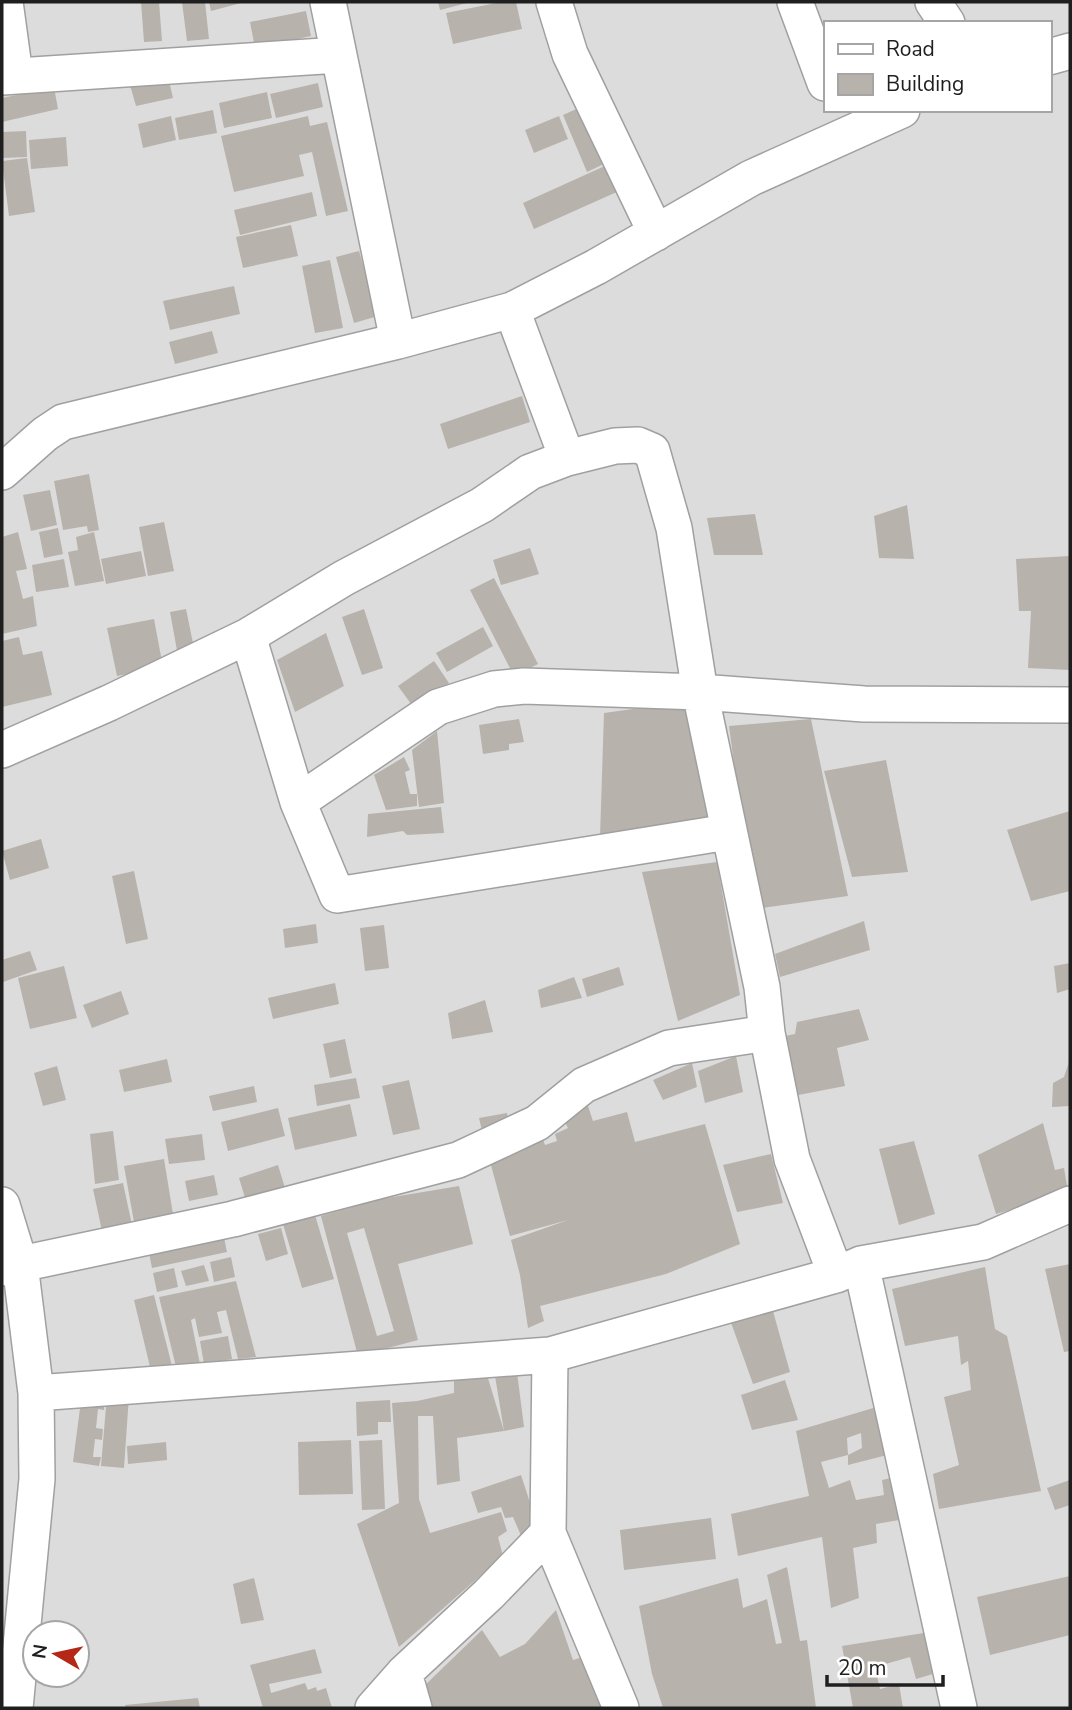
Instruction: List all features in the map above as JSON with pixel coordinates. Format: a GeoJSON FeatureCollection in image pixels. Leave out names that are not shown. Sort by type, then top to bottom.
{"type":"FeatureCollection","features":[{"type":"Feature","properties":{"kind":"street"},"geometry":{"type":"LineString","coordinates":[[5,2],[8,76],[339,55]]}},
{"type":"Feature","properties":{"kind":"street"},"geometry":{"type":"LineString","coordinates":[[328,2],[398,341]]}},
{"type":"Feature","properties":{"kind":"street"},"geometry":{"type":"LineString","coordinates":[[554,2],[570,54],[656,233]]}},
{"type":"Feature","properties":{"kind":"street"},"geometry":{"type":"LineString","coordinates":[[795,2],[824,80]]}},
{"type":"Feature","properties":{"kind":"street"},"geometry":{"type":"LineString","coordinates":[[933,2],[946,21]]}},
{"type":"Feature","properties":{"kind":"street"},"geometry":{"type":"LineString","coordinates":[[1051,56],[1070,51]]}},
{"type":"Feature","properties":{"kind":"street"},"geometry":{"type":"LineString","coordinates":[[2,472],[45,434],[63,422],[398,341],[512,310],[656,233],[840,123],[892,112]]}},
{"type":"Feature","properties":{"kind":"street"},"geometry":{"type":"LineString","coordinates":[[512,310],[568,458]]}},
{"type":"Feature","properties":{"kind":"street"},"geometry":{"type":"LineString","coordinates":[[2,750],[109,703],[248,636],[344,578],[482,505],[530,472],[568,458],[615,446],[638,445],[652,451],[674,528],[700,692],[761,987],[767,1033],[792,1159],[849,1270],[959,1708]]}},
{"type":"Feature","properties":{"kind":"street"},"geometry":{"type":"LineString","coordinates":[[248,636],[298,802],[337,895],[728,832]]}},
{"type":"Feature","properties":{"kind":"street"},"geometry":{"type":"LineString","coordinates":[[298,802],[438,707],[494,689],[524,686],[700,692],[864,704],[1070,705]]}},
{"type":"Feature","properties":{"kind":"street"},"geometry":{"type":"LineString","coordinates":[[11,1266],[233,1219],[458,1160],[537,1123],[584,1085],[669,1048],[767,1033]]}},
{"type":"Feature","properties":{"kind":"street"},"geometry":{"type":"LineString","coordinates":[[36,1393],[550,1355],[849,1270],[983,1242],[1070,1204]]}},
{"type":"Feature","properties":{"kind":"street"},"geometry":{"type":"LineString","coordinates":[[2,1205],[36,1393],[37,1479],[15,1708]]}},
{"type":"Feature","properties":{"kind":"street"},"geometry":{"type":"LineString","coordinates":[[550,1355],[548,1533],[621,1708]]}},
{"type":"Feature","properties":{"kind":"street"},"geometry":{"type":"LineString","coordinates":[[373,1708],[404,1673],[489,1594],[548,1533]]}},
{"type":"Feature","properties":{"kind":"street"},"geometry":{"type":"LineString","coordinates":[[404,1673],[415,1708]]}},
{"type":"Feature","properties":{"kind":"shaded area"},"geometry":{"type":"Polygon","coordinates":[[[2,2],[1070,2],[1070,1708],[2,1708],[2,2]]]}},
{"type":"Feature","properties":{"kind":"building"},"geometry":{"type":"Polygon","coordinates":[[[141,2],[159,2],[162,41],[144,42],[141,2]]]}},
{"type":"Feature","properties":{"kind":"building"},"geometry":{"type":"Polygon","coordinates":[[[182,2],[205,2],[209,39],[187,41],[182,2]]]}},
{"type":"Feature","properties":{"kind":"building"},"geometry":{"type":"Polygon","coordinates":[[[209,2],[241,2],[241,3],[211,11],[209,2]]]}},
{"type":"Feature","properties":{"kind":"building"},"geometry":{"type":"Polygon","coordinates":[[[438,2],[466,2],[467,3],[440,10],[438,2]]]}},
{"type":"Feature","properties":{"kind":"building"},"geometry":{"type":"Polygon","coordinates":[[[501,2],[516,2],[522,29],[453,44],[446,13],[501,2]]]}},
{"type":"Feature","properties":{"kind":"building"},"geometry":{"type":"Polygon","coordinates":[[[306,11],[311,36],[255,48],[250,22],[306,11]]]}},
{"type":"Feature","properties":{"kind":"building"},"geometry":{"type":"Polygon","coordinates":[[[168,77],[173,98],[136,106],[130,85],[168,77]]]}},
{"type":"Feature","properties":{"kind":"building"},"geometry":{"type":"Polygon","coordinates":[[[318,83],[323,107],[276,118],[270,94],[318,83]]]}},
{"type":"Feature","properties":{"kind":"building"},"geometry":{"type":"Polygon","coordinates":[[[54,87],[58,109],[2,122],[2,98],[54,87]]]}},
{"type":"Feature","properties":{"kind":"building"},"geometry":{"type":"Polygon","coordinates":[[[267,92],[272,118],[224,128],[219,103],[267,92]]]}},
{"type":"Feature","properties":{"kind":"building"},"geometry":{"type":"Polygon","coordinates":[[[583,106],[608,162],[587,172],[563,115],[583,106]]]}},
{"type":"Feature","properties":{"kind":"building"},"geometry":{"type":"Polygon","coordinates":[[[213,110],[217,133],[179,140],[175,118],[213,110]]]}},
{"type":"Feature","properties":{"kind":"building"},"geometry":{"type":"Polygon","coordinates":[[[171,116],[176,140],[143,148],[138,124],[171,116]]]}},
{"type":"Feature","properties":{"kind":"building"},"geometry":{"type":"Polygon","coordinates":[[[308,116],[310,126],[327,122],[348,211],[326,216],[312,152],[299,155],[304,176],[234,192],[221,136],[308,116]]]}},
{"type":"Feature","properties":{"kind":"building"},"geometry":{"type":"Polygon","coordinates":[[[559,116],[568,139],[534,153],[525,130],[559,116]]]}},
{"type":"Feature","properties":{"kind":"building"},"geometry":{"type":"Polygon","coordinates":[[[26,131],[27,157],[2,158],[2,132],[26,131]]]}},
{"type":"Feature","properties":{"kind":"building"},"geometry":{"type":"Polygon","coordinates":[[[66,137],[68,166],[31,169],[29,140],[66,137]]]}},
{"type":"Feature","properties":{"kind":"building"},"geometry":{"type":"Polygon","coordinates":[[[27,158],[35,212],[9,216],[2,161],[27,158]]]}},
{"type":"Feature","properties":{"kind":"building"},"geometry":{"type":"Polygon","coordinates":[[[607,165],[619,191],[534,229],[523,203],[607,165]]]}},
{"type":"Feature","properties":{"kind":"building"},"geometry":{"type":"Polygon","coordinates":[[[312,192],[317,216],[240,235],[234,210],[312,192]]]}},
{"type":"Feature","properties":{"kind":"building"},"geometry":{"type":"Polygon","coordinates":[[[291,225],[298,256],[243,268],[236,237],[291,225]]]}},
{"type":"Feature","properties":{"kind":"building"},"geometry":{"type":"Polygon","coordinates":[[[359,251],[378,316],[354,323],[336,257],[359,251]]]}},
{"type":"Feature","properties":{"kind":"building"},"geometry":{"type":"Polygon","coordinates":[[[330,260],[343,328],[315,333],[302,266],[330,260]]]}},
{"type":"Feature","properties":{"kind":"building"},"geometry":{"type":"Polygon","coordinates":[[[234,286],[240,314],[170,330],[163,301],[234,286]]]}},
{"type":"Feature","properties":{"kind":"building"},"geometry":{"type":"Polygon","coordinates":[[[212,331],[218,353],[175,364],[169,342],[212,331]]]}},
{"type":"Feature","properties":{"kind":"building"},"geometry":{"type":"Polygon","coordinates":[[[522,396],[530,422],[448,449],[440,424],[522,396]]]}},
{"type":"Feature","properties":{"kind":"building"},"geometry":{"type":"Polygon","coordinates":[[[89,474],[99,530],[88,532],[87,526],[63,530],[54,481],[89,474]]]}},
{"type":"Feature","properties":{"kind":"building"},"geometry":{"type":"Polygon","coordinates":[[[50,490],[57,525],[31,531],[23,495],[50,490]]]}},
{"type":"Feature","properties":{"kind":"building"},"geometry":{"type":"Polygon","coordinates":[[[907,505],[914,559],[879,558],[874,516],[907,505]]]}},
{"type":"Feature","properties":{"kind":"building"},"geometry":{"type":"Polygon","coordinates":[[[755,514],[763,555],[714,555],[707,518],[755,514]]]}},
{"type":"Feature","properties":{"kind":"building"},"geometry":{"type":"Polygon","coordinates":[[[164,522],[174,571],[148,576],[139,527],[164,522]]]}},
{"type":"Feature","properties":{"kind":"building"},"geometry":{"type":"Polygon","coordinates":[[[58,528],[63,554],[44,558],[39,532],[58,528]]]}},
{"type":"Feature","properties":{"kind":"building"},"geometry":{"type":"Polygon","coordinates":[[[18,532],[27,569],[16,571],[23,599],[33,596],[37,626],[2,634],[2,537],[18,532]]]}},
{"type":"Feature","properties":{"kind":"building"},"geometry":{"type":"Polygon","coordinates":[[[94,532],[104,581],[75,586],[68,552],[78,550],[76,537],[94,532]]]}},
{"type":"Feature","properties":{"kind":"building"},"geometry":{"type":"Polygon","coordinates":[[[530,548],[539,574],[501,585],[493,560],[530,548]]]}},
{"type":"Feature","properties":{"kind":"building"},"geometry":{"type":"Polygon","coordinates":[[[141,551],[146,576],[106,584],[101,559],[141,551]]]}},
{"type":"Feature","properties":{"kind":"building"},"geometry":{"type":"Polygon","coordinates":[[[1070,556],[1070,670],[1028,668],[1031,611],[1019,611],[1016,559],[1070,556]]]}},
{"type":"Feature","properties":{"kind":"building"},"geometry":{"type":"Polygon","coordinates":[[[64,559],[69,587],[36,592],[32,565],[64,559]]]}},
{"type":"Feature","properties":{"kind":"building"},"geometry":{"type":"Polygon","coordinates":[[[494,578],[538,664],[514,676],[470,590],[494,578]]]}},
{"type":"Feature","properties":{"kind":"building"},"geometry":{"type":"Polygon","coordinates":[[[186,609],[195,653],[178,656],[170,612],[186,609]]]}},
{"type":"Feature","properties":{"kind":"building"},"geometry":{"type":"Polygon","coordinates":[[[364,609],[383,668],[362,675],[342,617],[364,609]]]}},
{"type":"Feature","properties":{"kind":"building"},"geometry":{"type":"Polygon","coordinates":[[[154,619],[163,667],[117,676],[107,628],[154,619]]]}},
{"type":"Feature","properties":{"kind":"building"},"geometry":{"type":"Polygon","coordinates":[[[483,627],[493,646],[447,672],[436,653],[483,627]]]}},
{"type":"Feature","properties":{"kind":"building"},"geometry":{"type":"Polygon","coordinates":[[[326,633],[344,686],[295,712],[277,660],[326,633]]]}},
{"type":"Feature","properties":{"kind":"building"},"geometry":{"type":"Polygon","coordinates":[[[19,637],[23,655],[42,651],[52,695],[2,707],[2,641],[19,637]]]}},
{"type":"Feature","properties":{"kind":"building"},"geometry":{"type":"Polygon","coordinates":[[[434,661],[449,683],[414,708],[398,686],[434,661]]]}},
{"type":"Feature","properties":{"kind":"building"},"geometry":{"type":"Polygon","coordinates":[[[683,702],[711,823],[600,837],[604,713],[683,702]]]}},
{"type":"Feature","properties":{"kind":"building"},"geometry":{"type":"Polygon","coordinates":[[[519,719],[524,742],[509,744],[509,750],[483,754],[479,725],[519,719]]]}},
{"type":"Feature","properties":{"kind":"building"},"geometry":{"type":"Polygon","coordinates":[[[811,719],[848,896],[762,908],[749,876],[729,726],[811,719]]]}},
{"type":"Feature","properties":{"kind":"building"},"geometry":{"type":"Polygon","coordinates":[[[437,731],[444,803],[419,807],[412,750],[437,731]]]}},
{"type":"Feature","properties":{"kind":"building"},"geometry":{"type":"Polygon","coordinates":[[[404,757],[410,770],[405,772],[410,794],[417,794],[417,806],[386,810],[374,775],[404,757]]]}},
{"type":"Feature","properties":{"kind":"building"},"geometry":{"type":"Polygon","coordinates":[[[886,760],[908,872],[852,877],[824,771],[886,760]]]}},
{"type":"Feature","properties":{"kind":"building"},"geometry":{"type":"Polygon","coordinates":[[[441,807],[444,833],[407,835],[403,831],[367,837],[368,814],[441,807]]]}},
{"type":"Feature","properties":{"kind":"building"},"geometry":{"type":"Polygon","coordinates":[[[1070,811],[1070,891],[1031,901],[1007,830],[1070,811]]]}},
{"type":"Feature","properties":{"kind":"building"},"geometry":{"type":"Polygon","coordinates":[[[41,839],[49,868],[10,880],[2,851],[41,839]]]}},
{"type":"Feature","properties":{"kind":"building"},"geometry":{"type":"Polygon","coordinates":[[[717,862],[740,995],[678,1021],[642,872],[717,862]]]}},
{"type":"Feature","properties":{"kind":"building"},"geometry":{"type":"Polygon","coordinates":[[[134,871],[148,939],[126,944],[112,876],[134,871]]]}},
{"type":"Feature","properties":{"kind":"building"},"geometry":{"type":"Polygon","coordinates":[[[864,921],[870,950],[780,977],[775,954],[864,921]]]}},
{"type":"Feature","properties":{"kind":"building"},"geometry":{"type":"Polygon","coordinates":[[[316,924],[318,943],[285,948],[283,929],[316,924]]]}},
{"type":"Feature","properties":{"kind":"building"},"geometry":{"type":"Polygon","coordinates":[[[384,925],[389,968],[365,971],[360,928],[384,925]]]}},
{"type":"Feature","properties":{"kind":"building"},"geometry":{"type":"Polygon","coordinates":[[[30,951],[37,970],[3,982],[2,960],[30,951]]]}},
{"type":"Feature","properties":{"kind":"building"},"geometry":{"type":"Polygon","coordinates":[[[1070,963],[1070,989],[1057,993],[1054,966],[1070,963]]]}},
{"type":"Feature","properties":{"kind":"building"},"geometry":{"type":"Polygon","coordinates":[[[64,966],[77,1018],[30,1029],[18,978],[64,966]]]}},
{"type":"Feature","properties":{"kind":"building"},"geometry":{"type":"Polygon","coordinates":[[[619,967],[624,985],[587,997],[582,979],[619,967]]]}},
{"type":"Feature","properties":{"kind":"building"},"geometry":{"type":"Polygon","coordinates":[[[574,977],[582,998],[541,1008],[538,990],[574,977]]]}},
{"type":"Feature","properties":{"kind":"building"},"geometry":{"type":"Polygon","coordinates":[[[335,983],[339,1004],[273,1019],[268,998],[335,983]]]}},
{"type":"Feature","properties":{"kind":"building"},"geometry":{"type":"Polygon","coordinates":[[[121,991],[129,1014],[92,1028],[83,1005],[121,991]]]}},
{"type":"Feature","properties":{"kind":"building"},"geometry":{"type":"Polygon","coordinates":[[[485,1000],[493,1032],[452,1039],[448,1013],[485,1000]]]}},
{"type":"Feature","properties":{"kind":"building"},"geometry":{"type":"Polygon","coordinates":[[[859,1009],[869,1040],[837,1048],[845,1086],[788,1097],[780,1037],[795,1034],[797,1022],[859,1009]]]}},
{"type":"Feature","properties":{"kind":"building"},"geometry":{"type":"Polygon","coordinates":[[[345,1039],[352,1073],[330,1078],[323,1044],[345,1039]]]}},
{"type":"Feature","properties":{"kind":"building"},"geometry":{"type":"Polygon","coordinates":[[[736,1056],[743,1092],[705,1103],[698,1071],[736,1056]]]}},
{"type":"Feature","properties":{"kind":"building"},"geometry":{"type":"Polygon","coordinates":[[[167,1059],[172,1082],[124,1092],[119,1070],[167,1059]]]}},
{"type":"Feature","properties":{"kind":"building"},"geometry":{"type":"Polygon","coordinates":[[[1070,1059],[1070,1106],[1052,1107],[1053,1083],[1064,1077],[1070,1059]]]}},
{"type":"Feature","properties":{"kind":"building"},"geometry":{"type":"Polygon","coordinates":[[[692,1063],[697,1087],[663,1100],[653,1080],[692,1063]]]}},
{"type":"Feature","properties":{"kind":"building"},"geometry":{"type":"Polygon","coordinates":[[[57,1066],[66,1100],[43,1106],[34,1073],[57,1066]]]}},
{"type":"Feature","properties":{"kind":"building"},"geometry":{"type":"Polygon","coordinates":[[[356,1078],[360,1098],[317,1106],[314,1085],[356,1078]]]}},
{"type":"Feature","properties":{"kind":"building"},"geometry":{"type":"Polygon","coordinates":[[[409,1080],[420,1129],[393,1135],[382,1086],[409,1080]]]}},
{"type":"Feature","properties":{"kind":"building"},"geometry":{"type":"Polygon","coordinates":[[[254,1086],[257,1102],[213,1111],[209,1096],[254,1086]]]}},
{"type":"Feature","properties":{"kind":"building"},"geometry":{"type":"Polygon","coordinates":[[[350,1104],[357,1136],[295,1150],[288,1118],[350,1104]]]}},
{"type":"Feature","properties":{"kind":"building"},"geometry":{"type":"Polygon","coordinates":[[[588,1106],[593,1121],[627,1112],[635,1142],[705,1124],[740,1244],[666,1274],[540,1306],[544,1321],[528,1328],[520,1275],[511,1240],[568,1220],[510,1236],[491,1165],[542,1137],[545,1145],[557,1141],[555,1134],[568,1128],[561,1115],[588,1106]]]}},
{"type":"Feature","properties":{"kind":"building"},"geometry":{"type":"Polygon","coordinates":[[[278,1108],[285,1136],[228,1151],[221,1122],[278,1108]]]}},
{"type":"Feature","properties":{"kind":"building"},"geometry":{"type":"Polygon","coordinates":[[[507,1113],[510,1127],[484,1139],[479,1118],[507,1113]]]}},
{"type":"Feature","properties":{"kind":"building"},"geometry":{"type":"Polygon","coordinates":[[[1043,1123],[1055,1170],[1064,1168],[1068,1192],[996,1214],[978,1155],[1043,1123]]]}},
{"type":"Feature","properties":{"kind":"building"},"geometry":{"type":"Polygon","coordinates":[[[113,1131],[119,1180],[95,1184],[90,1134],[113,1131]]]}},
{"type":"Feature","properties":{"kind":"building"},"geometry":{"type":"Polygon","coordinates":[[[202,1134],[205,1160],[169,1164],[165,1139],[202,1134]]]}},
{"type":"Feature","properties":{"kind":"building"},"geometry":{"type":"Polygon","coordinates":[[[914,1141],[935,1214],[899,1225],[879,1149],[914,1141]]]}},
{"type":"Feature","properties":{"kind":"building"},"geometry":{"type":"Polygon","coordinates":[[[771,1154],[783,1203],[737,1212],[723,1165],[771,1154]]]}},
{"type":"Feature","properties":{"kind":"building"},"geometry":{"type":"Polygon","coordinates":[[[164,1159],[173,1214],[134,1222],[124,1166],[164,1159]]]}},
{"type":"Feature","properties":{"kind":"building"},"geometry":{"type":"Polygon","coordinates":[[[278,1165],[285,1188],[246,1201],[239,1178],[278,1165]]]}},
{"type":"Feature","properties":{"kind":"building"},"geometry":{"type":"Polygon","coordinates":[[[214,1175],[218,1195],[189,1201],[185,1181],[214,1175]]]}},
{"type":"Feature","properties":{"kind":"building"},"geometry":{"type":"Polygon","coordinates":[[[123,1183],[132,1225],[102,1231],[93,1189],[123,1183]]]}},
{"type":"Feature","properties":{"kind":"building"},"geometry":{"type":"Polygon","coordinates":[[[459,1186],[473,1244],[398,1264],[418,1340],[358,1356],[321,1216],[381,1199],[459,1186]],[[364,1228],[347,1233],[377,1336],[394,1331],[364,1228]]]}},
{"type":"Feature","properties":{"kind":"building"},"geometry":{"type":"Polygon","coordinates":[[[315,1215],[334,1279],[302,1288],[283,1224],[315,1215]]]}},
{"type":"Feature","properties":{"kind":"building"},"geometry":{"type":"Polygon","coordinates":[[[281,1228],[288,1254],[266,1261],[258,1234],[281,1228]]]}},
{"type":"Feature","properties":{"kind":"building"},"geometry":{"type":"Polygon","coordinates":[[[223,1232],[227,1252],[152,1268],[148,1248],[223,1232]]]}},
{"type":"Feature","properties":{"kind":"building"},"geometry":{"type":"Polygon","coordinates":[[[231,1257],[235,1277],[214,1282],[210,1262],[231,1257]]]}},
{"type":"Feature","properties":{"kind":"building"},"geometry":{"type":"Polygon","coordinates":[[[1070,1264],[1070,1351],[1064,1352],[1045,1269],[1070,1264]]]}},
{"type":"Feature","properties":{"kind":"building"},"geometry":{"type":"Polygon","coordinates":[[[204,1265],[209,1281],[186,1286],[181,1271],[204,1265]]]}},
{"type":"Feature","properties":{"kind":"building"},"geometry":{"type":"Polygon","coordinates":[[[985,1267],[995,1329],[1007,1336],[1041,1491],[939,1509],[933,1474],[959,1465],[944,1397],[971,1390],[968,1361],[961,1365],[958,1336],[905,1346],[892,1289],[985,1267]]]}},
{"type":"Feature","properties":{"kind":"building"},"geometry":{"type":"Polygon","coordinates":[[[174,1268],[178,1287],[157,1292],[153,1273],[174,1268]]]}},
{"type":"Feature","properties":{"kind":"building"},"geometry":{"type":"Polygon","coordinates":[[[236,1281],[256,1357],[238,1359],[226,1310],[217,1312],[222,1333],[199,1337],[195,1318],[191,1320],[200,1364],[176,1367],[159,1297],[236,1281]]]}},
{"type":"Feature","properties":{"kind":"building"},"geometry":{"type":"Polygon","coordinates":[[[154,1295],[172,1366],[151,1371],[134,1300],[154,1295]]]}},
{"type":"Feature","properties":{"kind":"building"},"geometry":{"type":"Polygon","coordinates":[[[771,1304],[790,1372],[753,1384],[729,1317],[771,1304]]]}},
{"type":"Feature","properties":{"kind":"building"},"geometry":{"type":"Polygon","coordinates":[[[228,1336],[232,1359],[204,1364],[200,1341],[228,1336]]]}},
{"type":"Feature","properties":{"kind":"building"},"geometry":{"type":"Polygon","coordinates":[[[517,1372],[524,1427],[504,1431],[495,1376],[517,1372]]]}},
{"type":"Feature","properties":{"kind":"building"},"geometry":{"type":"Polygon","coordinates":[[[487,1375],[504,1431],[457,1438],[460,1481],[437,1485],[433,1416],[418,1416],[419,1499],[430,1533],[501,1512],[507,1531],[498,1537],[503,1556],[399,1647],[357,1524],[399,1503],[392,1403],[454,1393],[454,1379],[487,1375]]]}},
{"type":"Feature","properties":{"kind":"building"},"geometry":{"type":"Polygon","coordinates":[[[785,1380],[798,1420],[752,1430],[741,1395],[785,1380]]]}},
{"type":"Feature","properties":{"kind":"building"},"geometry":{"type":"Polygon","coordinates":[[[82,1393],[105,1396],[104,1410],[98,1409],[96,1428],[103,1429],[102,1440],[95,1439],[93,1457],[101,1457],[99,1466],[73,1462],[82,1393]]]}},
{"type":"Feature","properties":{"kind":"building"},"geometry":{"type":"Polygon","coordinates":[[[107,1395],[129,1396],[124,1468],[101,1466],[107,1395]]]}},
{"type":"Feature","properties":{"kind":"building"},"geometry":{"type":"Polygon","coordinates":[[[390,1400],[391,1422],[378,1422],[378,1434],[357,1436],[356,1402],[390,1400]]]}},
{"type":"Feature","properties":{"kind":"building"},"geometry":{"type":"Polygon","coordinates":[[[880,1406],[895,1453],[848,1465],[848,1455],[821,1462],[829,1488],[850,1480],[856,1500],[884,1495],[882,1480],[896,1477],[905,1519],[876,1524],[877,1543],[853,1548],[859,1598],[831,1608],[822,1537],[738,1556],[731,1514],[809,1496],[796,1431],[880,1406]],[[861,1433],[847,1438],[848,1455],[862,1448],[861,1433]]]}},
{"type":"Feature","properties":{"kind":"building"},"geometry":{"type":"Polygon","coordinates":[[[351,1440],[353,1494],[299,1495],[298,1442],[351,1440]]]}},
{"type":"Feature","properties":{"kind":"building"},"geometry":{"type":"Polygon","coordinates":[[[382,1440],[385,1509],[362,1510],[359,1441],[382,1440]]]}},
{"type":"Feature","properties":{"kind":"building"},"geometry":{"type":"Polygon","coordinates":[[[166,1442],[167,1460],[128,1464],[127,1446],[166,1442]]]}},
{"type":"Feature","properties":{"kind":"building"},"geometry":{"type":"Polygon","coordinates":[[[521,1475],[538,1527],[522,1538],[513,1517],[505,1518],[501,1507],[478,1513],[471,1492],[521,1475]]]}},
{"type":"Feature","properties":{"kind":"building"},"geometry":{"type":"Polygon","coordinates":[[[1070,1480],[1070,1505],[1055,1510],[1047,1488],[1070,1480]]]}},
{"type":"Feature","properties":{"kind":"building"},"geometry":{"type":"Polygon","coordinates":[[[711,1518],[716,1559],[624,1570],[620,1530],[711,1518]]]}},
{"type":"Feature","properties":{"kind":"building"},"geometry":{"type":"Polygon","coordinates":[[[787,1567],[800,1641],[807,1640],[816,1708],[663,1708],[652,1674],[639,1606],[738,1578],[743,1608],[767,1599],[776,1644],[782,1643],[767,1575],[787,1567]]]}},
{"type":"Feature","properties":{"kind":"building"},"geometry":{"type":"Polygon","coordinates":[[[1070,1576],[1070,1635],[990,1655],[977,1597],[1070,1576]]]}},
{"type":"Feature","properties":{"kind":"building"},"geometry":{"type":"Polygon","coordinates":[[[254,1578],[264,1620],[241,1624],[233,1584],[254,1578]]]}},
{"type":"Feature","properties":{"kind":"building"},"geometry":{"type":"Polygon","coordinates":[[[556,1610],[573,1660],[583,1657],[602,1708],[428,1708],[420,1690],[482,1630],[500,1657],[525,1644],[556,1610]]]}},
{"type":"Feature","properties":{"kind":"building"},"geometry":{"type":"Polygon","coordinates":[[[930,1632],[936,1673],[916,1679],[910,1657],[875,1667],[880,1689],[899,1684],[903,1708],[853,1708],[842,1646],[930,1632]]]}},
{"type":"Feature","properties":{"kind":"building"},"geometry":{"type":"Polygon","coordinates":[[[315,1649],[322,1673],[269,1684],[271,1693],[305,1683],[308,1690],[326,1688],[332,1708],[263,1708],[250,1665],[315,1649]]]}},
{"type":"Feature","properties":{"kind":"building"},"geometry":{"type":"Polygon","coordinates":[[[198,1698],[200,1708],[126,1708],[125,1705],[198,1698]]]}}]}
